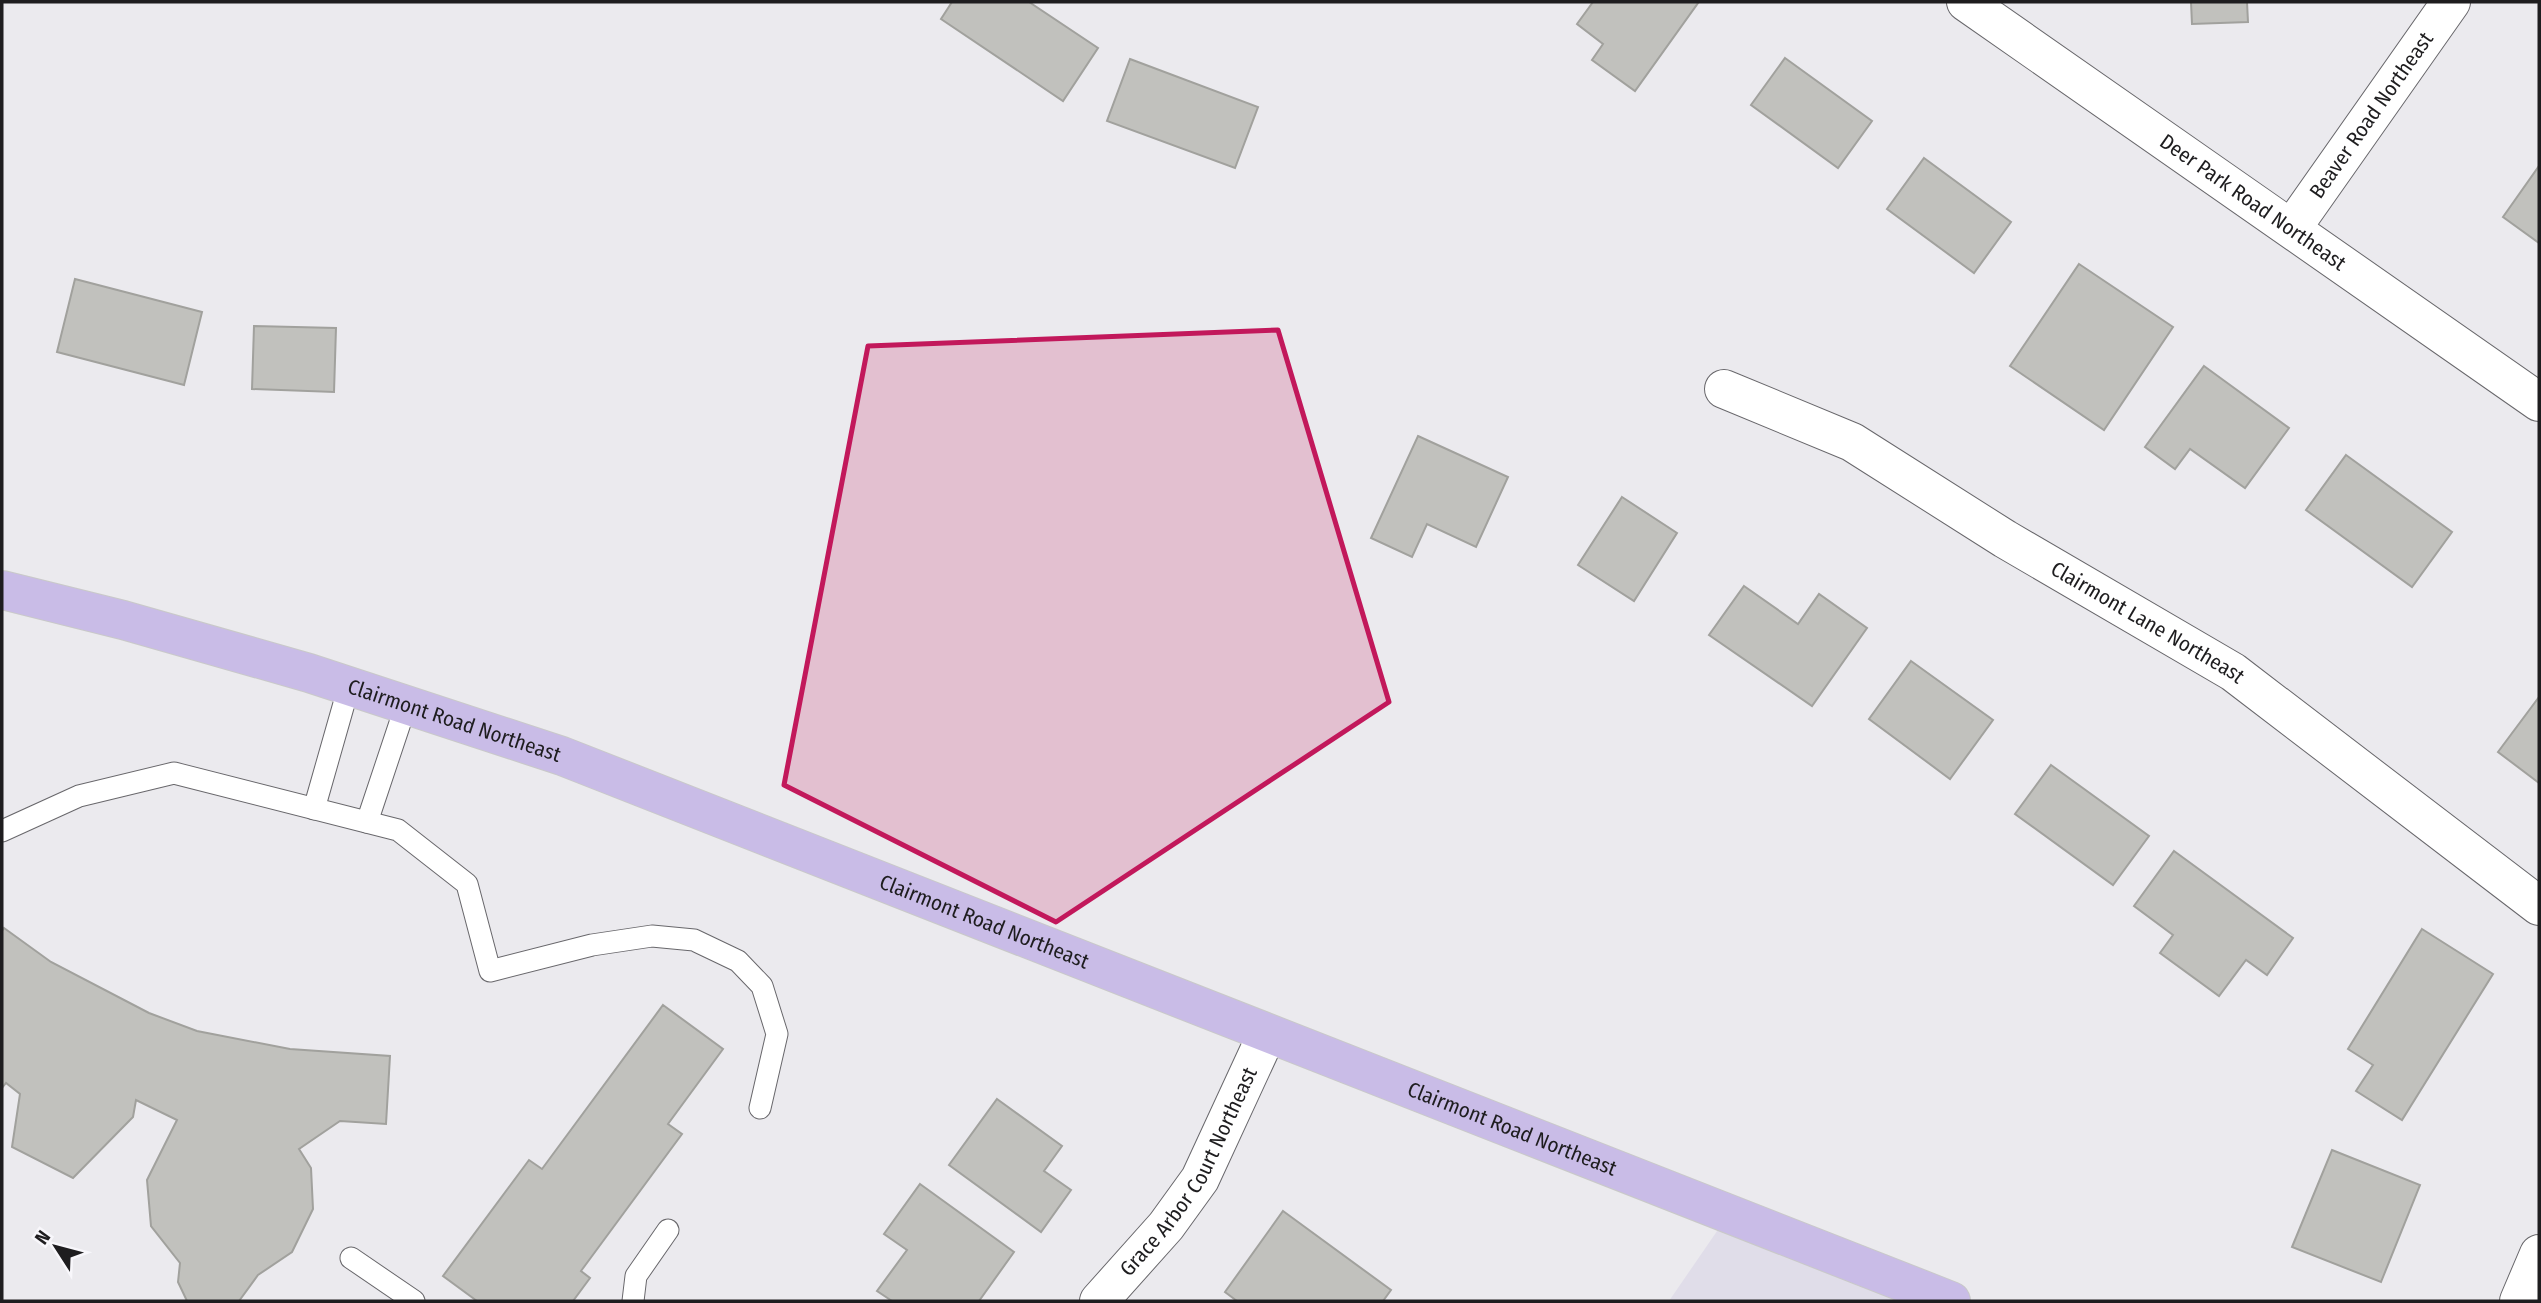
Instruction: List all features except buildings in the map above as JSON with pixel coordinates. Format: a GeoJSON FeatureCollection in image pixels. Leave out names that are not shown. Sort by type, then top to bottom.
{"type":"FeatureCollection","features":[{"type":"Feature","properties":{"kind":"main road","name":"Clairmont Road Northeast"},"geometry":{"type":"LineString","coordinates":[[2,590],[123,620],[349,686],[562,756],[1951,1301]]}},
{"type":"Feature","properties":{"kind":"street","name":"Deer Park Road Northeast"},"geometry":{"type":"LineString","coordinates":[[1966,2],[2539,401]]}},
{"type":"Feature","properties":{"kind":"street","name":"Beaver Road Northeast"},"geometry":{"type":"LineString","coordinates":[[2292,228],[2451,2]]}},
{"type":"Feature","properties":{"kind":"street","name":"Clairmont Lane Northeast"},"geometry":{"type":"LineString","coordinates":[[1724,389],[1852,442],[2005,539],[2233,672],[2539,906]]}},
{"type":"Feature","properties":{"kind":"street","name":"Grace Arbor Court Northeast"},"geometry":{"type":"LineString","coordinates":[[1099,1301],[1166,1226],[1200,1179],[1268,1034]]}},
{"type":"Feature","properties":{"kind":"street"},"geometry":{"type":"LineString","coordinates":[[2519,1301],[2539,1254]]}},
{"type":"Feature","properties":{"kind":"lane"},"geometry":{"type":"LineString","coordinates":[[314,809],[349,686]]}},
{"type":"Feature","properties":{"kind":"lane"},"geometry":{"type":"LineString","coordinates":[[367,822],[406,705]]}},
{"type":"Feature","properties":{"kind":"lane"},"geometry":{"type":"LineString","coordinates":[[2,831],[79,796],[174,774],[398,830],[467,884],[490,971],[592,945],[652,936],[694,940],[738,961],[762,986],[777,1034],[760,1108]]}},
{"type":"Feature","properties":{"kind":"lane"},"geometry":{"type":"LineString","coordinates":[[633,1301],[636,1276],[667,1230]]}},
{"type":"Feature","properties":{"kind":"lane"},"geometry":{"type":"LineString","coordinates":[[351,1258],[414,1301]]}},
{"type":"Feature","properties":{"kind":"highlighted area"},"geometry":{"type":"Polygon","coordinates":[[[1278,330],[1389,702],[1056,922],[784,785],[868,346],[1278,330]]]}},
{"type":"Feature","properties":{"kind":"shaded area"},"geometry":{"type":"Polygon","coordinates":[[[1735,1205],[1974,1301],[1669,1301],[1735,1205]]]}}]}
